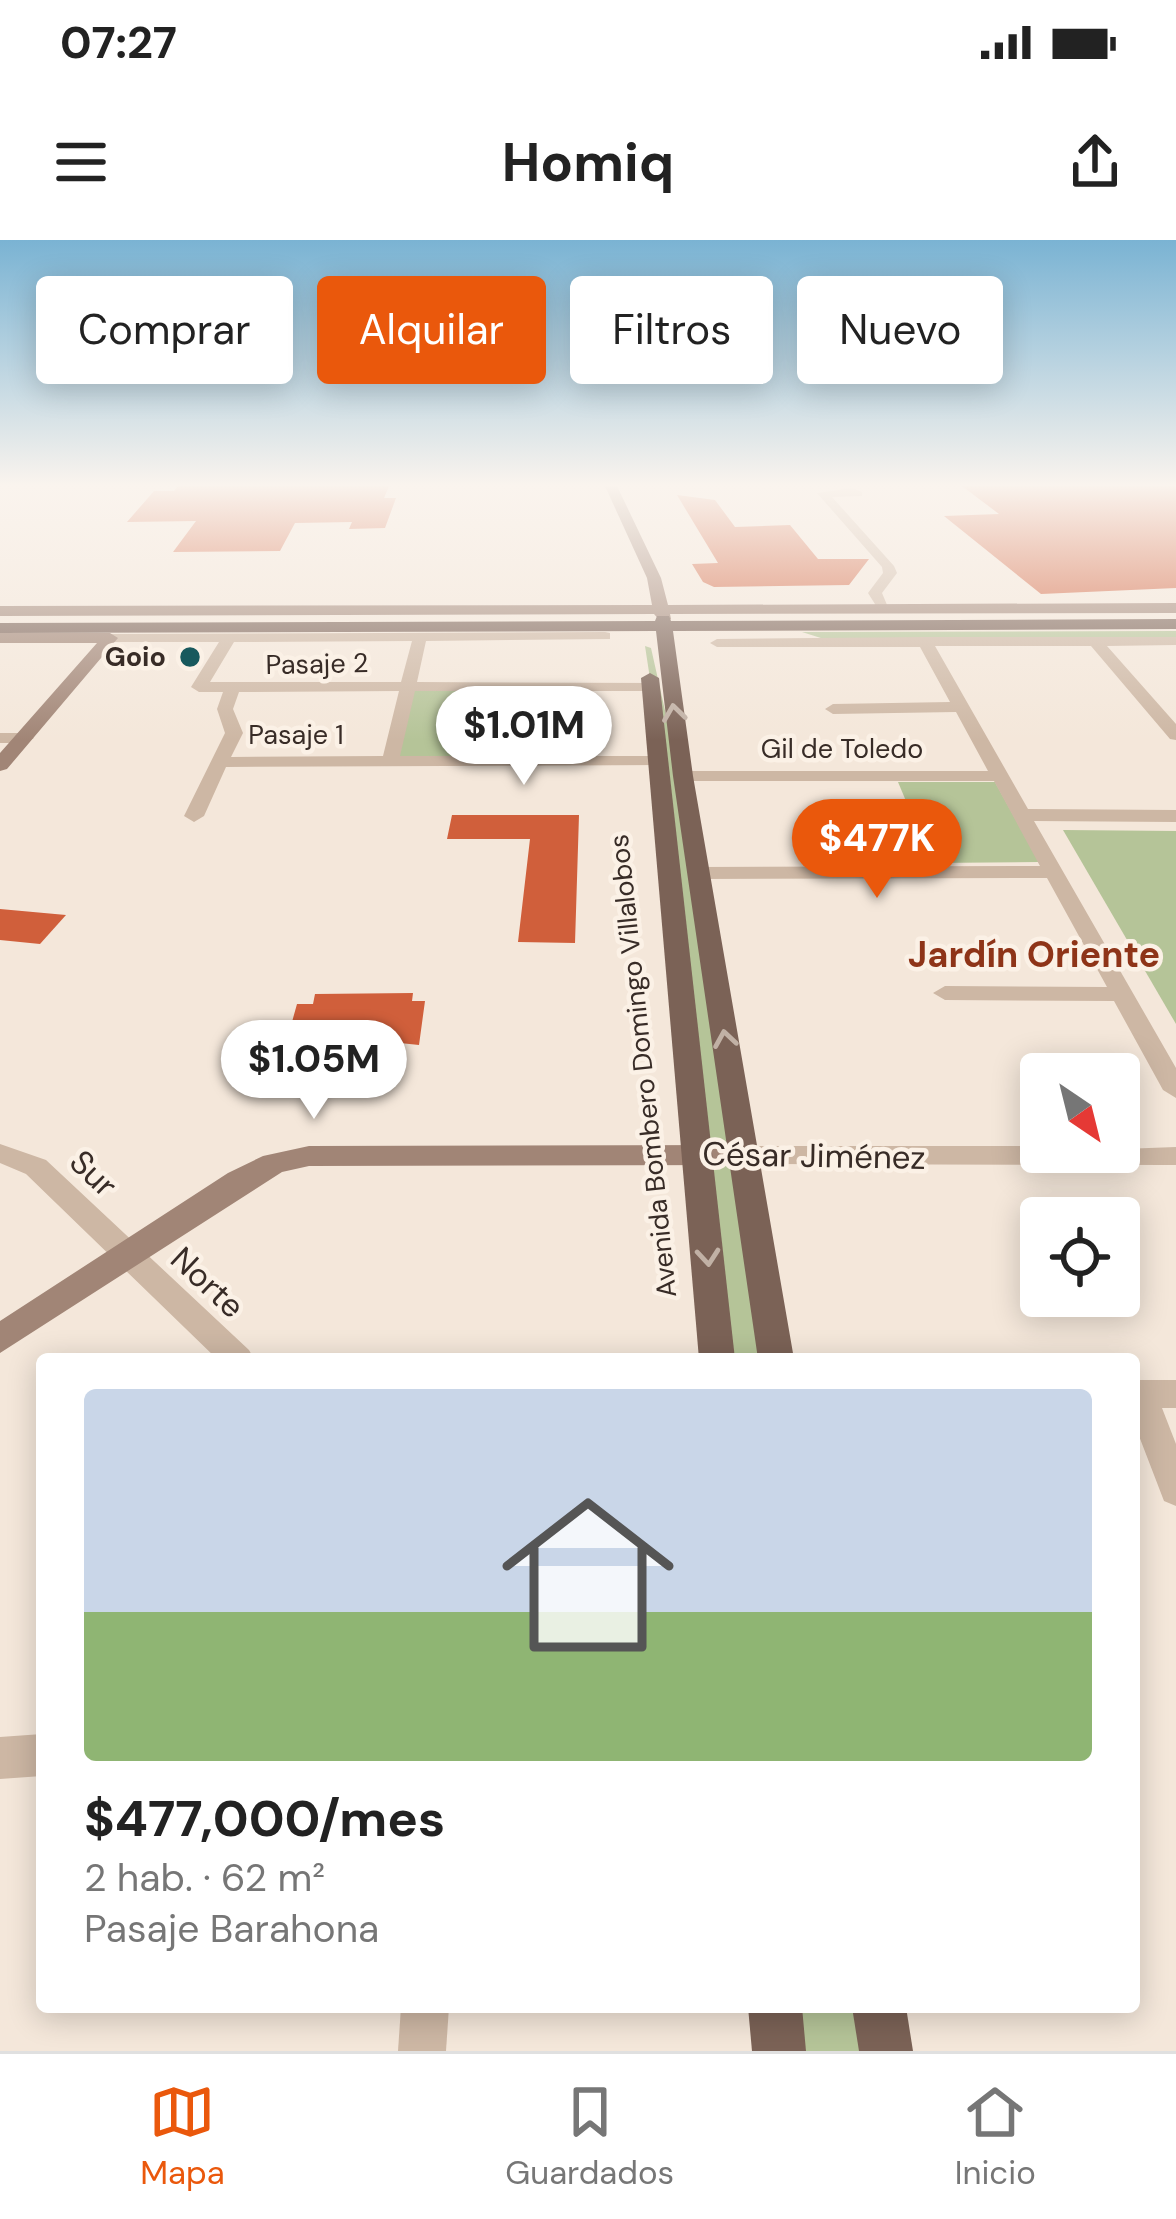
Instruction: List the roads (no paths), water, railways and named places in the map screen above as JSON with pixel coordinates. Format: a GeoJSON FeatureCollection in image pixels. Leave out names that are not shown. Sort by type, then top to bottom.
{"type":"FeatureCollection","features":[{"type":"Feature","properties":{"kind":"main road"},"geometry":{"type":"LineString","coordinates":[[832,610],[922,617],[1022,609]]}},
{"type":"Feature","properties":{"kind":"main road"},"geometry":{"type":"LineString","coordinates":[[398,610],[549,620]]}},
{"type":"Feature","properties":{"kind":"main road"},"geometry":{"type":"LineString","coordinates":[[733,610],[793,618]]}},
{"type":"Feature","properties":{"kind":"main road"},"geometry":{"type":"LineString","coordinates":[[0,615],[43,619],[549,620],[1176,616]]}},
{"type":"Feature","properties":{"kind":"main road"},"geometry":{"type":"LineString","coordinates":[[714,635],[1176,616]]}},
{"type":"Feature","properties":{"kind":"main road"},"geometry":{"type":"LineString","coordinates":[[299,637],[653,618],[714,635],[812,642]]}},
{"type":"Feature","properties":{"kind":"main road","name":"Avenida Bombero Domingo Villalobos"},"geometry":{"type":"LineString","coordinates":[[653,618],[650,686],[700,873],[775,1353]]}},
{"type":"Feature","properties":{"kind":"main road","name":"Avenida Bombero Domingo Villalobos"},"geometry":{"type":"LineString","coordinates":[[653,618],[671,768],[716,1353]]}},
{"type":"Feature","properties":{"kind":"main road"},"geometry":{"type":"LineString","coordinates":[[0,628],[43,619]]}},
{"type":"Feature","properties":{"kind":"main road"},"geometry":{"type":"LineString","coordinates":[[69,619],[476,627]]}},
{"type":"Feature","properties":{"kind":"main road"},"geometry":{"type":"LineString","coordinates":[[776,2013],[779,2051]]}},
{"type":"Feature","properties":{"kind":"main road"},"geometry":{"type":"LineString","coordinates":[[879,2013],[886,2051]]}},
{"type":"Feature","properties":{"kind":"street","name":"Avenida Bombero Domingo Villalobos"},"geometry":{"type":"LineString","coordinates":[[649,571],[654,578],[653,618]]}},
{"type":"Feature","properties":{"kind":"street"},"geometry":{"type":"LineString","coordinates":[[884,609],[875,593],[889,571]]}},
{"type":"Feature","properties":{"kind":"street"},"geometry":{"type":"LineString","coordinates":[[69,619],[398,610],[653,618],[733,610],[884,609],[1176,616]]}},
{"type":"Feature","properties":{"kind":"street"},"geometry":{"type":"LineString","coordinates":[[0,638],[605,636]]}},
{"type":"Feature","properties":{"kind":"street"},"geometry":{"type":"LineString","coordinates":[[390,762],[420,637]]}},
{"type":"Feature","properties":{"kind":"street"},"geometry":{"type":"LineString","coordinates":[[0,765],[110,638]]}},
{"type":"Feature","properties":{"kind":"street","name":"Pasaje 2"},"geometry":{"type":"LineString","coordinates":[[230,638],[200,688],[650,686]]}},
{"type":"Feature","properties":{"kind":"street"},"geometry":{"type":"LineString","coordinates":[[924,641],[1176,1090]]}},
{"type":"Feature","properties":{"kind":"street"},"geometry":{"type":"LineString","coordinates":[[1095,641],[1176,735]]}},
{"type":"Feature","properties":{"kind":"street"},"geometry":{"type":"LineString","coordinates":[[812,642],[1176,641]]}},
{"type":"Feature","properties":{"kind":"street"},"geometry":{"type":"LineString","coordinates":[[500,761],[507,687]]}},
{"type":"Feature","properties":{"kind":"street"},"geometry":{"type":"LineString","coordinates":[[194,816],[235,730],[225,709],[232,690]]}},
{"type":"Feature","properties":{"kind":"street"},"geometry":{"type":"LineString","coordinates":[[1148,702],[1176,702]]}},
{"type":"Feature","properties":{"kind":"street"},"geometry":{"type":"LineString","coordinates":[[833,709],[962,707]]}},
{"type":"Feature","properties":{"kind":"street"},"geometry":{"type":"LineString","coordinates":[[0,739],[25,738]]}},
{"type":"Feature","properties":{"kind":"street","name":"Pasaje 1"},"geometry":{"type":"LineString","coordinates":[[222,762],[500,761],[671,768]]}},
{"type":"Feature","properties":{"kind":"street","name":"Gil de Toledo"},"geometry":{"type":"LineString","coordinates":[[671,768],[1000,776]]}},
{"type":"Feature","properties":{"kind":"street"},"geometry":{"type":"LineString","coordinates":[[1022,815],[1176,816]]}},
{"type":"Feature","properties":{"kind":"street"},"geometry":{"type":"LineString","coordinates":[[700,873],[1054,872]]}},
{"type":"Feature","properties":{"kind":"street"},"geometry":{"type":"LineString","coordinates":[[945,993],[1122,994]]}},
{"type":"Feature","properties":{"kind":"street","name":"Sur"},"geometry":{"type":"LineString","coordinates":[[0,1153],[36,1168],[130,1257]]}},
{"type":"Feature","properties":{"kind":"street","name":"César Jiménez"},"geometry":{"type":"LineString","coordinates":[[0,1339],[239,1181],[274,1163],[309,1156],[1176,1156]]}},
{"type":"Feature","properties":{"kind":"street","name":"Norte"},"geometry":{"type":"LineString","coordinates":[[130,1257],[232,1353]]}},
{"type":"Feature","properties":{"kind":"street"},"geometry":{"type":"LineString","coordinates":[[1140,1394],[1176,1394]]}},
{"type":"Feature","properties":{"kind":"street"},"geometry":{"type":"LineString","coordinates":[[1140,1401],[1176,1490]]}},
{"type":"Feature","properties":{"kind":"street"},"geometry":{"type":"LineString","coordinates":[[0,1758],[36,1755]]}},
{"type":"Feature","properties":{"kind":"street"},"geometry":{"type":"LineString","coordinates":[[422,2051],[425,2013]]}},
{"type":"Feature","properties":{"kind":"place","name":"Goio"},"geometry":{"type":"Point","coordinates":[190,657]}},
{"type":"Feature","properties":{"kind":"district","name":"Jardín Oriente"},"geometry":{"type":"Point","coordinates":[1034,954]}}]}
